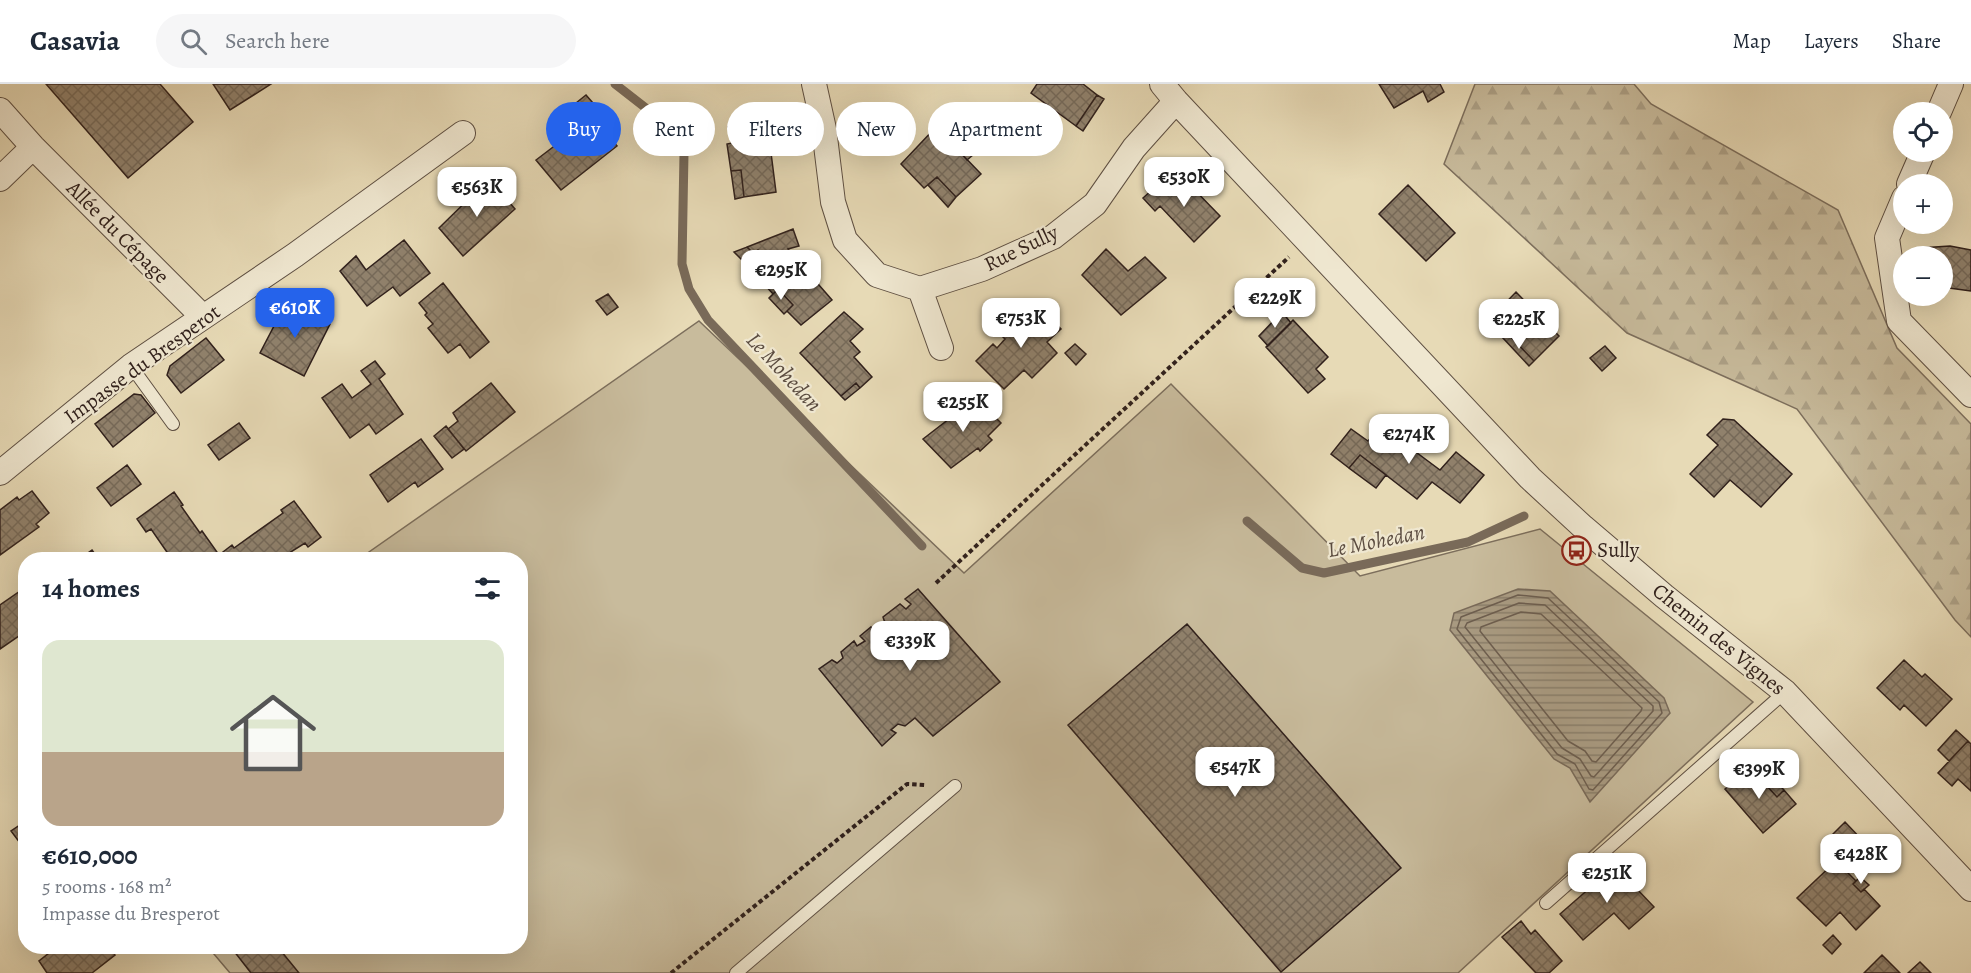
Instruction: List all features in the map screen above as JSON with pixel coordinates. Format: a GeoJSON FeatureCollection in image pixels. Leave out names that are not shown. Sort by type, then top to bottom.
{"type":"FeatureCollection","features":[{"type":"Feature","properties":{"kind":"street"},"geometry":{"type":"LineString","coordinates":[[814,84],[824,129],[833,202],[845,240],[877,275],[920,289],[941,348]]}},
{"type":"Feature","properties":{"kind":"street"},"geometry":{"type":"LineString","coordinates":[[1943,102],[1951,84]]}},
{"type":"Feature","properties":{"kind":"street","name":"Rue Sully"},"geometry":{"type":"LineString","coordinates":[[920,289],[982,268],[1053,237],[1095,204],[1169,93]]}},
{"type":"Feature","properties":{"kind":"street","name":"Chemin des Vignes"},"geometry":{"type":"LineString","coordinates":[[1169,93],[1530,478],[1664,596],[1785,692],[1971,889]]}},
{"type":"Feature","properties":{"kind":"street","name":"Allée du Cépage"},"geometry":{"type":"LineString","coordinates":[[0,110],[33,147],[203,317]]}},
{"type":"Feature","properties":{"kind":"street","name":"Impasse du Bresperot"},"geometry":{"type":"LineString","coordinates":[[0,473],[131,366],[295,255],[463,133]]}},
{"type":"Feature","properties":{"kind":"street"},"geometry":{"type":"LineString","coordinates":[[0,179],[33,147]]}},
{"type":"Feature","properties":{"kind":"street"},"geometry":{"type":"LineString","coordinates":[[1893,224],[1887,238],[1899,321],[1971,395]]}},
{"type":"Feature","properties":{"kind":"lane"},"geometry":{"type":"LineString","coordinates":[[131,366],[173,424]]}},
{"type":"Feature","properties":{"kind":"lane"},"geometry":{"type":"LineString","coordinates":[[1546,903],[1785,692]]}},
{"type":"Feature","properties":{"kind":"lane"},"geometry":{"type":"LineString","coordinates":[[736,973],[956,786]]}},
{"type":"Feature","properties":{"kind":"path"},"geometry":{"type":"LineString","coordinates":[[936,583],[1307,240]]}},
{"type":"Feature","properties":{"kind":"path"},"geometry":{"type":"LineString","coordinates":[[671,973],[907,784],[956,786]]}},
{"type":"Feature","properties":{"kind":"green space"},"geometry":{"type":"Polygon","coordinates":[[[1475,84],[1634,84],[1651,104],[1838,210],[1897,348],[1971,424],[1971,637],[1955,620],[1797,409],[1627,333],[1444,164],[1475,84]]]}},
{"type":"Feature","properties":{"kind":"green space"},"geometry":{"type":"Polygon","coordinates":[[[699,321],[964,573],[1171,384],[1360,576],[1540,529],[1753,702],[1458,973],[230,973],[214,954],[528,954],[528,552],[369,552],[699,321]]]}},
{"type":"Feature","properties":{"kind":"water"},"geometry":{"type":"Polygon","coordinates":[[[1518,589],[1550,591],[1664,698],[1670,713],[1590,802],[1570,768],[1554,759],[1450,630],[1454,613],[1518,589]]]}},
{"type":"Feature","properties":{"kind":"building"},"geometry":{"type":"Polygon","coordinates":[[[46,84],[160,84],[193,122],[128,178],[46,84]]]}},
{"type":"Feature","properties":{"kind":"building"},"geometry":{"type":"Polygon","coordinates":[[[213,84],[271,84],[230,110],[213,84]]]}},
{"type":"Feature","properties":{"kind":"building"},"geometry":{"type":"Polygon","coordinates":[[[1037,84],[1083,84],[1097,95],[1076,126],[1063,116],[1063,102],[1043,102],[1031,93],[1037,84]]]}},
{"type":"Feature","properties":{"kind":"building"},"geometry":{"type":"Polygon","coordinates":[[[1379,84],[1440,84],[1444,92],[1428,102],[1423,91],[1394,108],[1379,84]]]}},
{"type":"Feature","properties":{"kind":"building"},"geometry":{"type":"Polygon","coordinates":[[[586,95],[592,102],[577,102],[586,95]]]}},
{"type":"Feature","properties":{"kind":"building"},"geometry":{"type":"Polygon","coordinates":[[[1097,95],[1104,99],[1083,131],[1076,126],[1097,95]]]}},
{"type":"Feature","properties":{"kind":"building"},"geometry":{"type":"Polygon","coordinates":[[[928,135],[928,156],[964,156],[981,174],[956,197],[937,177],[924,188],[901,164],[909,156],[916,156],[916,148],[928,135]]]}},
{"type":"Feature","properties":{"kind":"building"},"geometry":{"type":"Polygon","coordinates":[[[546,152],[546,156],[604,156],[561,190],[536,160],[546,152]]]}},
{"type":"Feature","properties":{"kind":"building"},"geometry":{"type":"Polygon","coordinates":[[[729,156],[771,156],[776,192],[744,197],[741,170],[731,171],[729,156]]]}},
{"type":"Feature","properties":{"kind":"building"},"geometry":{"type":"Polygon","coordinates":[[[741,170],[744,197],[735,199],[731,171],[741,170]]]}},
{"type":"Feature","properties":{"kind":"building"},"geometry":{"type":"Polygon","coordinates":[[[937,177],[956,197],[948,207],[928,185],[937,177]]]}},
{"type":"Feature","properties":{"kind":"building"},"geometry":{"type":"Polygon","coordinates":[[[489,179],[515,209],[463,256],[439,228],[489,179]]]}},
{"type":"Feature","properties":{"kind":"building"},"geometry":{"type":"Polygon","coordinates":[[[1162,181],[1174,193],[1186,181],[1220,216],[1194,242],[1160,206],[1155,211],[1143,198],[1162,181]]]}},
{"type":"Feature","properties":{"kind":"building"},"geometry":{"type":"Polygon","coordinates":[[[1408,185],[1455,233],[1426,261],[1379,214],[1408,185]]]}},
{"type":"Feature","properties":{"kind":"building"},"geometry":{"type":"Polygon","coordinates":[[[793,229],[799,246],[788,249],[795,257],[803,260],[805,269],[832,300],[801,325],[787,311],[793,305],[778,289],[773,294],[762,282],[766,278],[755,266],[764,258],[758,250],[753,253],[747,247],[793,229]]]}},
{"type":"Feature","properties":{"kind":"building"},"geometry":{"type":"Polygon","coordinates":[[[404,240],[430,273],[400,296],[393,287],[367,306],[340,271],[356,256],[366,270],[404,240]]]}},
{"type":"Feature","properties":{"kind":"building"},"geometry":{"type":"Polygon","coordinates":[[[747,247],[753,253],[758,250],[764,258],[752,270],[734,252],[747,247]]]}},
{"type":"Feature","properties":{"kind":"building"},"geometry":{"type":"Polygon","coordinates":[[[1953,247],[1971,250],[1971,291],[1953,289],[1953,247]]]}},
{"type":"Feature","properties":{"kind":"building"},"geometry":{"type":"Polygon","coordinates":[[[1106,249],[1128,271],[1145,257],[1166,278],[1121,315],[1082,275],[1106,249]]]}},
{"type":"Feature","properties":{"kind":"building"},"geometry":{"type":"Polygon","coordinates":[[[443,283],[489,342],[470,358],[460,344],[448,353],[428,328],[433,324],[419,303],[443,283]]]}},
{"type":"Feature","properties":{"kind":"building"},"geometry":{"type":"Polygon","coordinates":[[[778,289],[793,305],[784,314],[769,298],[778,289]]]}},
{"type":"Feature","properties":{"kind":"building"},"geometry":{"type":"Polygon","coordinates":[[[1516,292],[1559,336],[1534,361],[1508,334],[1503,338],[1487,322],[1516,292]]]}},
{"type":"Feature","properties":{"kind":"building"},"geometry":{"type":"Polygon","coordinates":[[[608,294],[618,307],[607,315],[596,301],[608,294]]]}},
{"type":"Feature","properties":{"kind":"building"},"geometry":{"type":"Polygon","coordinates":[[[286,303],[330,324],[304,376],[260,353],[286,303]]]}},
{"type":"Feature","properties":{"kind":"building"},"geometry":{"type":"Polygon","coordinates":[[[1038,305],[1061,329],[1047,342],[1057,353],[1032,378],[1024,370],[1004,389],[976,361],[993,344],[997,348],[1005,339],[1001,335],[1021,316],[1024,320],[1038,305]]]}},
{"type":"Feature","properties":{"kind":"building"},"geometry":{"type":"Polygon","coordinates":[[[844,312],[863,329],[850,341],[860,352],[854,357],[872,377],[860,388],[856,383],[841,396],[800,353],[844,312]]]}},
{"type":"Feature","properties":{"kind":"building"},"geometry":{"type":"Polygon","coordinates":[[[1282,312],[1291,323],[1268,346],[1259,336],[1282,312]]]}},
{"type":"Feature","properties":{"kind":"building"},"geometry":{"type":"Polygon","coordinates":[[[1293,320],[1328,357],[1316,369],[1325,379],[1308,393],[1266,347],[1293,320]]]}},
{"type":"Feature","properties":{"kind":"building"},"geometry":{"type":"Polygon","coordinates":[[[1508,334],[1534,361],[1529,366],[1503,338],[1508,334]]]}},
{"type":"Feature","properties":{"kind":"building"},"geometry":{"type":"Polygon","coordinates":[[[206,338],[224,360],[181,393],[167,375],[170,366],[206,338]]]}},
{"type":"Feature","properties":{"kind":"building"},"geometry":{"type":"Polygon","coordinates":[[[1075,344],[1086,354],[1076,365],[1065,353],[1075,344]]]}},
{"type":"Feature","properties":{"kind":"building"},"geometry":{"type":"Polygon","coordinates":[[[1605,346],[1616,358],[1602,371],[1590,358],[1605,346]]]}},
{"type":"Feature","properties":{"kind":"building"},"geometry":{"type":"Polygon","coordinates":[[[375,361],[385,374],[379,379],[403,414],[376,434],[369,424],[350,438],[322,398],[342,384],[352,398],[371,384],[361,371],[375,361]]]}},
{"type":"Feature","properties":{"kind":"building"},"geometry":{"type":"Polygon","coordinates":[[[491,383],[515,412],[466,451],[448,429],[458,421],[453,413],[491,383]]]}},
{"type":"Feature","properties":{"kind":"building"},"geometry":{"type":"Polygon","coordinates":[[[856,383],[860,388],[845,400],[841,396],[856,383]]]}},
{"type":"Feature","properties":{"kind":"building"},"geometry":{"type":"Polygon","coordinates":[[[134,394],[141,395],[155,413],[113,447],[95,424],[134,394]]]}},
{"type":"Feature","properties":{"kind":"building"},"geometry":{"type":"Polygon","coordinates":[[[975,397],[1001,423],[988,436],[992,440],[980,451],[978,448],[951,468],[923,439],[950,420],[975,397]]]}},
{"type":"Feature","properties":{"kind":"building"},"geometry":{"type":"Polygon","coordinates":[[[1723,419],[1734,420],[1792,474],[1761,507],[1730,480],[1714,497],[1690,474],[1718,445],[1707,435],[1723,419]]]}},
{"type":"Feature","properties":{"kind":"building"},"geometry":{"type":"Polygon","coordinates":[[[239,423],[250,438],[219,460],[208,445],[239,423]]]}},
{"type":"Feature","properties":{"kind":"building"},"geometry":{"type":"Polygon","coordinates":[[[446,426],[464,449],[452,458],[434,436],[446,426]]]}},
{"type":"Feature","properties":{"kind":"building"},"geometry":{"type":"Polygon","coordinates":[[[1381,426],[1440,470],[1456,452],[1484,475],[1460,503],[1432,482],[1417,499],[1360,455],[1349,468],[1331,454],[1351,429],[1368,441],[1381,426]]]}},
{"type":"Feature","properties":{"kind":"building"},"geometry":{"type":"Polygon","coordinates":[[[421,439],[443,469],[418,487],[415,482],[388,502],[370,475],[421,439]]]}},
{"type":"Feature","properties":{"kind":"building"},"geometry":{"type":"Polygon","coordinates":[[[1360,455],[1386,475],[1376,488],[1349,468],[1360,455]]]}},
{"type":"Feature","properties":{"kind":"building"},"geometry":{"type":"Polygon","coordinates":[[[127,465],[141,484],[111,506],[97,488],[127,465]]]}},
{"type":"Feature","properties":{"kind":"building"},"geometry":{"type":"Polygon","coordinates":[[[32,491],[49,513],[36,524],[39,527],[0,555],[0,510],[17,497],[19,500],[32,491]]]}},
{"type":"Feature","properties":{"kind":"building"},"geometry":{"type":"Polygon","coordinates":[[[174,492],[200,533],[202,531],[217,552],[167,552],[151,529],[146,532],[137,519],[174,492]]]}},
{"type":"Feature","properties":{"kind":"building"},"geometry":{"type":"Polygon","coordinates":[[[294,501],[321,537],[308,547],[305,543],[291,552],[223,552],[232,545],[234,548],[283,513],[281,510],[294,501]]]}},
{"type":"Feature","properties":{"kind":"building"},"geometry":{"type":"Polygon","coordinates":[[[918,589],[1000,682],[933,736],[915,718],[905,726],[898,724],[891,730],[896,733],[882,746],[819,669],[832,660],[837,663],[843,658],[841,652],[854,641],[857,646],[865,641],[860,636],[871,627],[876,630],[885,623],[883,617],[900,604],[906,609],[911,604],[905,599],[918,589]]]}},
{"type":"Feature","properties":{"kind":"building"},"geometry":{"type":"Polygon","coordinates":[[[18,593],[18,637],[0,649],[0,605],[18,593]]]}},
{"type":"Feature","properties":{"kind":"building"},"geometry":{"type":"Polygon","coordinates":[[[1187,624],[1401,868],[1281,972],[1068,725],[1187,624]]]}},
{"type":"Feature","properties":{"kind":"building"},"geometry":{"type":"Polygon","coordinates":[[[1904,660],[1922,677],[1925,674],[1952,699],[1926,726],[1904,705],[1900,710],[1877,688],[1904,660]]]}},
{"type":"Feature","properties":{"kind":"building"},"geometry":{"type":"Polygon","coordinates":[[[1956,730],[1968,741],[1949,761],[1938,750],[1956,730]]]}},
{"type":"Feature","properties":{"kind":"building"},"geometry":{"type":"Polygon","coordinates":[[[1968,741],[1971,744],[1971,791],[1958,779],[1952,786],[1938,773],[1968,741]]]}},
{"type":"Feature","properties":{"kind":"building"},"geometry":{"type":"Polygon","coordinates":[[[1750,768],[1777,797],[1784,790],[1796,804],[1763,833],[1725,789],[1750,768]]]}},
{"type":"Feature","properties":{"kind":"building"},"geometry":{"type":"Polygon","coordinates":[[[1775,781],[1784,790],[1777,797],[1768,787],[1775,781]]]}},
{"type":"Feature","properties":{"kind":"building"},"geometry":{"type":"Polygon","coordinates":[[[1845,822],[1863,841],[1845,857],[1828,839],[1845,822]]]}},
{"type":"Feature","properties":{"kind":"building"},"geometry":{"type":"Polygon","coordinates":[[[18,826],[18,840],[11,831],[18,826]]]}},
{"type":"Feature","properties":{"kind":"building"},"geometry":{"type":"Polygon","coordinates":[[[1836,861],[1856,881],[1853,884],[1861,892],[1864,889],[1880,906],[1856,930],[1840,912],[1826,926],[1797,898],[1836,861]]]}},
{"type":"Feature","properties":{"kind":"building"},"geometry":{"type":"Polygon","coordinates":[[[1615,866],[1654,907],[1629,929],[1614,913],[1583,940],[1560,914],[1615,866]]]}},
{"type":"Feature","properties":{"kind":"building"},"geometry":{"type":"Polygon","coordinates":[[[1860,877],[1869,885],[1861,892],[1853,884],[1860,877]]]}},
{"type":"Feature","properties":{"kind":"building"},"geometry":{"type":"Polygon","coordinates":[[[1521,921],[1531,934],[1535,930],[1562,961],[1549,973],[1536,973],[1502,937],[1521,921]]]}},
{"type":"Feature","properties":{"kind":"building"},"geometry":{"type":"Polygon","coordinates":[[[1833,935],[1841,944],[1832,954],[1823,945],[1833,935]]]}},
{"type":"Feature","properties":{"kind":"building"},"geometry":{"type":"Polygon","coordinates":[[[48,954],[115,955],[92,973],[47,973],[39,961],[48,954]]]}},
{"type":"Feature","properties":{"kind":"building"},"geometry":{"type":"Polygon","coordinates":[[[236,954],[284,954],[299,973],[251,973],[236,954]]]}},
{"type":"Feature","properties":{"kind":"building"},"geometry":{"type":"Polygon","coordinates":[[[1882,955],[1900,973],[1864,973],[1882,955]]]}},
{"type":"Feature","properties":{"kind":"building"},"geometry":{"type":"Polygon","coordinates":[[[1920,962],[1931,973],[1908,973],[1920,962]]]}},
{"type":"Feature","properties":{"kind":"waterway","name":"Le Mohedan"},"geometry":{"type":"LineString","coordinates":[[615,84],[683,137],[682,264],[689,289],[708,320],[922,546]]}},
{"type":"Feature","properties":{"kind":"waterway","name":"Le Mohedan"},"geometry":{"type":"LineString","coordinates":[[1247,521],[1302,568],[1324,573],[1468,542],[1524,516]]}},
{"type":"Feature","properties":{"kind":"place","name":"Sully"},"geometry":{"type":"Point","coordinates":[1576,550]}}]}
